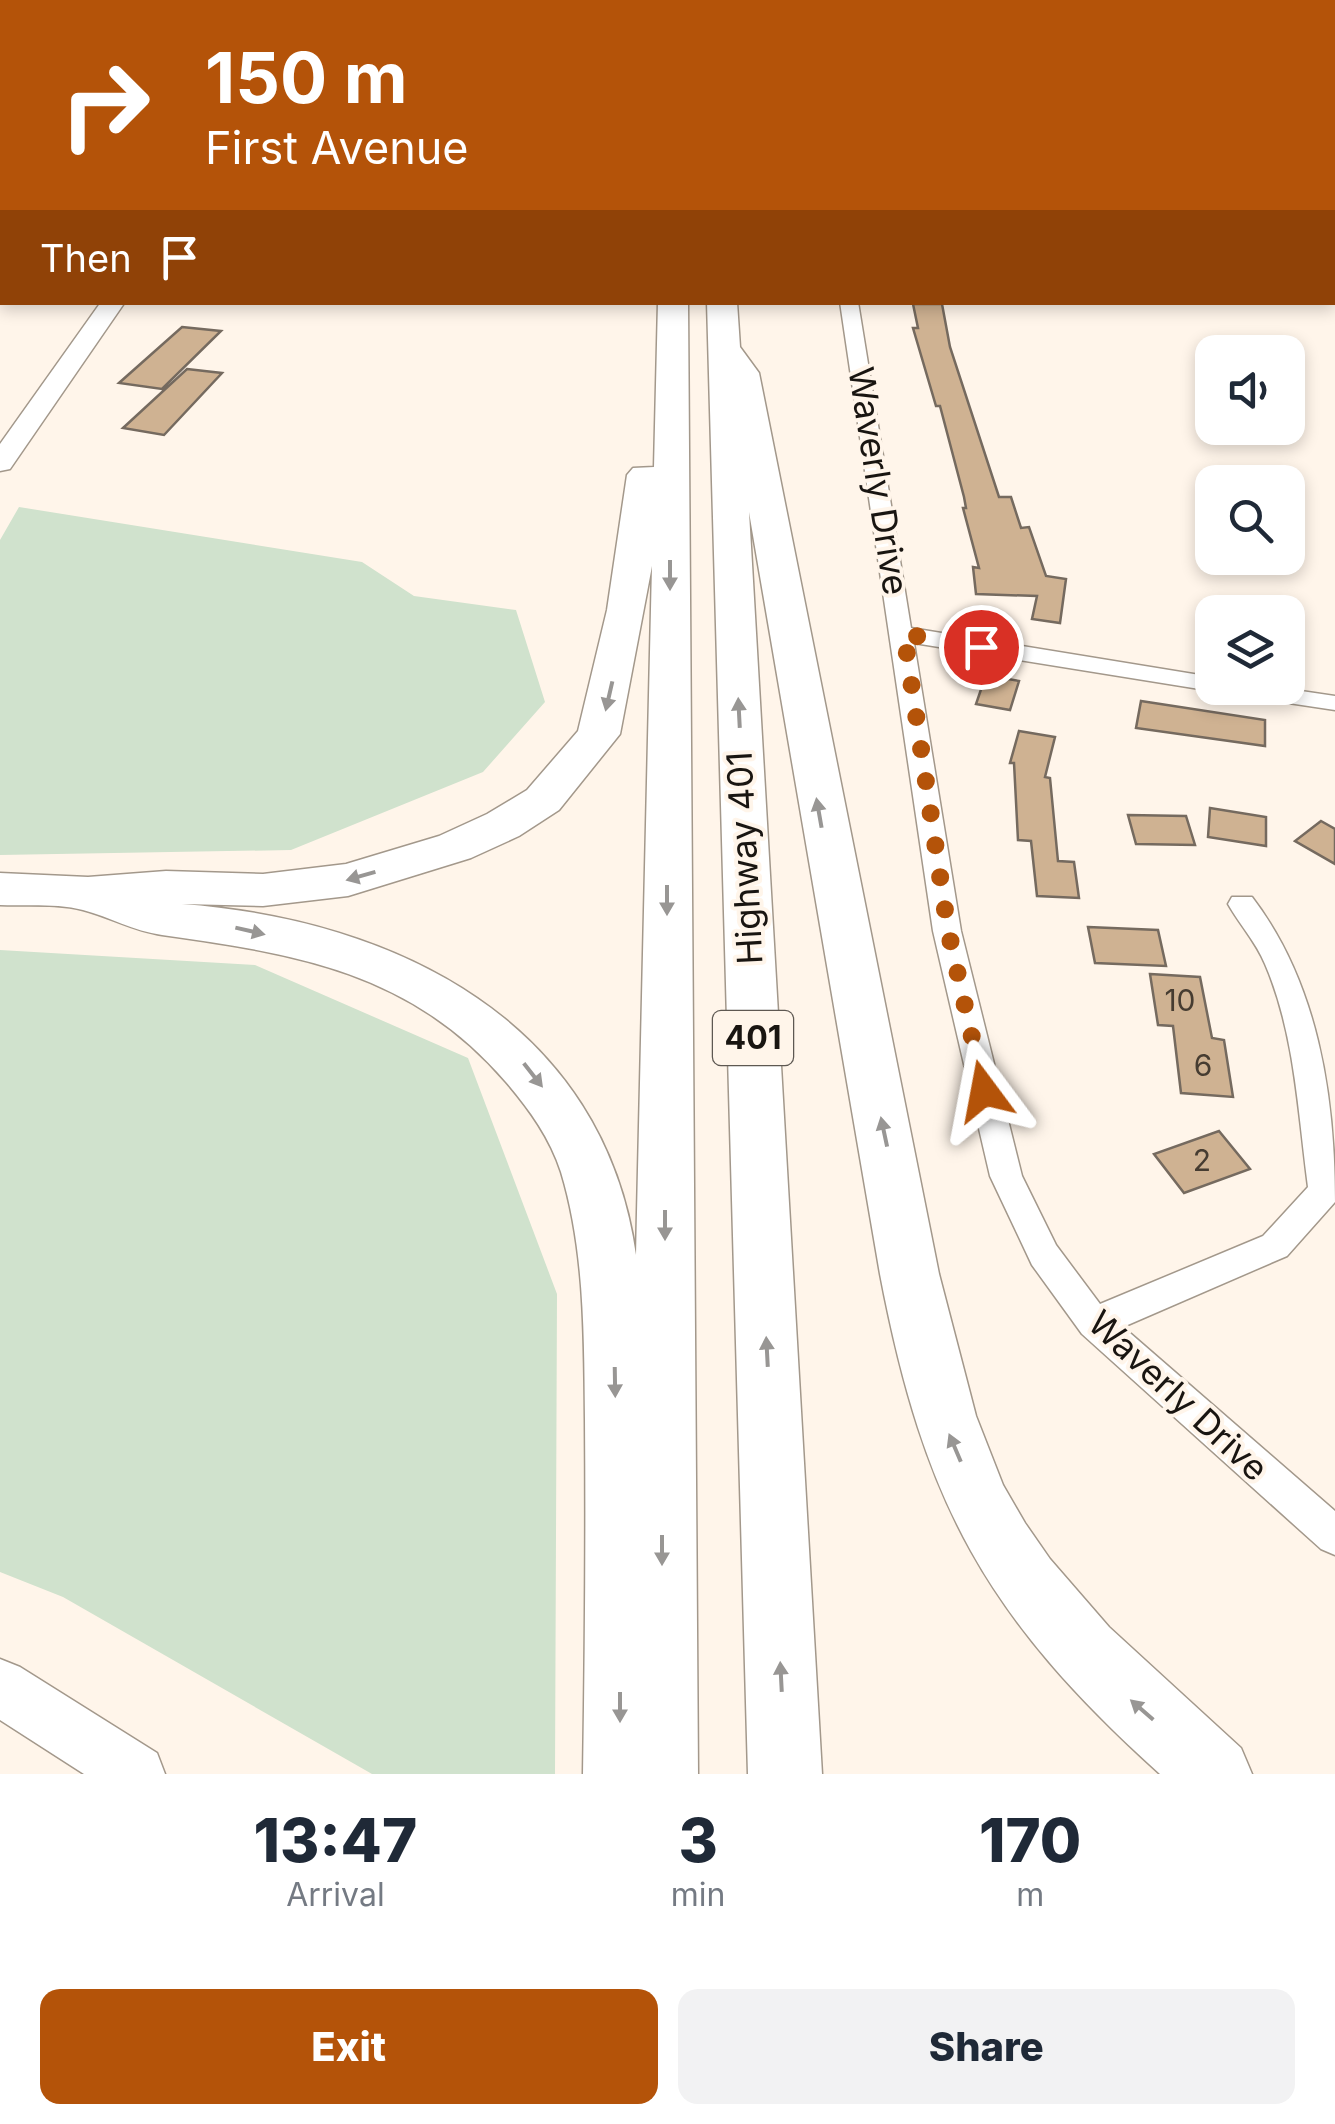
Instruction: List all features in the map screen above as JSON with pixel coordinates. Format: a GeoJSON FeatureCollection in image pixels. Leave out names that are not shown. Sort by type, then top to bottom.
{"type":"FeatureCollection","features":[{"type":"Feature","properties":{"kind":"highway","name":"Highway 401"},"geometry":{"type":"LineString","coordinates":[[661,1774],[673,305]]}},
{"type":"Feature","properties":{"kind":"highway","name":"Highway 401"},"geometry":{"type":"LineString","coordinates":[[722,324],[788,1759]]}},
{"type":"Feature","properties":{"kind":"highway"},"geometry":{"type":"LineString","coordinates":[[722,324],[743,373],[825,845],[902,1223],[920,1332],[948,1432],[980,1509],[1031,1589],[1125,1694],[1215,1774]]}},
{"type":"Feature","properties":{"kind":"highway"},"geometry":{"type":"LineString","coordinates":[[0,889],[88,893],[166,887],[263,890],[348,880],[456,847],[503,826],[544,800],[599,734],[628,610],[652,427],[671,398]]}},
{"type":"Feature","properties":{"kind":"highway"},"geometry":{"type":"LineString","coordinates":[[88,893],[150,916],[221,924],[333,950],[430,990],[484,1024],[534,1074],[575,1139],[593,1184],[615,1353],[620,1774]]}},
{"type":"Feature","properties":{"kind":"main road"},"geometry":{"type":"LineString","coordinates":[[0,463],[111,305]]}},
{"type":"Feature","properties":{"kind":"main road"},"geometry":{"type":"LineString","coordinates":[[0,1686],[136,1774]]}},
{"type":"Feature","properties":{"kind":"street","name":"Waverly Drive"},"geometry":{"type":"LineString","coordinates":[[849,305],[948,930],[1006,1176],[1044,1255],[1094,1323],[1335,1536]]}},
{"type":"Feature","properties":{"kind":"street"},"geometry":{"type":"LineString","coordinates":[[904,634],[1195,681]]}},
{"type":"Feature","properties":{"kind":"street"},"geometry":{"type":"LineString","coordinates":[[1305,698],[1335,703]]}},
{"type":"Feature","properties":{"kind":"street"},"geometry":{"type":"LineString","coordinates":[[1094,1323],[1275,1246],[1325,1191],[1294,1003],[1270,938],[1242,904]]}},
{"type":"Feature","properties":{"kind":"green space"},"geometry":{"type":"Polygon","coordinates":[[[19,507],[362,562],[414,596],[516,610],[545,702],[483,772],[291,850],[0,855],[0,540],[19,507]]]}},
{"type":"Feature","properties":{"kind":"green space"},"geometry":{"type":"Polygon","coordinates":[[[0,950],[255,965],[468,1058],[557,1294],[555,1774],[372,1774],[63,1597],[0,1572],[0,950]]]}},
{"type":"Feature","properties":{"kind":"building"},"geometry":{"type":"Polygon","coordinates":[[[913,305],[942,305],[950,347],[999,497],[1011,497],[1021,528],[1029,527],[1046,576],[1066,579],[1060,623],[1032,619],[1037,596],[976,594],[973,567],[979,568],[963,508],[964,497],[940,406],[936,406],[913,328],[918,328],[913,305]]]}},
{"type":"Feature","properties":{"kind":"building"},"geometry":{"type":"Polygon","coordinates":[[[182,327],[221,331],[162,389],[119,383],[182,327]]]}},
{"type":"Feature","properties":{"kind":"building"},"geometry":{"type":"Polygon","coordinates":[[[187,369],[222,373],[164,435],[123,428],[187,369]]]}},
{"type":"Feature","properties":{"kind":"building"},"geometry":{"type":"Polygon","coordinates":[[[986,675],[1019,681],[1010,710],[976,704],[986,675]]]}},
{"type":"Feature","properties":{"kind":"building"},"geometry":{"type":"Polygon","coordinates":[[[1141,701],[1265,720],[1265,746],[1136,728],[1141,701]]]}},
{"type":"Feature","properties":{"kind":"building"},"geometry":{"type":"Polygon","coordinates":[[[1019,731],[1055,737],[1045,777],[1050,778],[1058,861],[1074,862],[1079,898],[1037,896],[1031,841],[1018,840],[1014,763],[1010,763],[1019,731]]]}},
{"type":"Feature","properties":{"kind":"building"},"geometry":{"type":"Polygon","coordinates":[[[1210,808],[1266,817],[1266,846],[1208,837],[1210,808]]]}},
{"type":"Feature","properties":{"kind":"building"},"geometry":{"type":"Polygon","coordinates":[[[1128,815],[1186,816],[1195,845],[1136,844],[1128,815]]]}},
{"type":"Feature","properties":{"kind":"building"},"geometry":{"type":"Polygon","coordinates":[[[1321,821],[1335,829],[1335,864],[1295,841],[1321,821]]]}},
{"type":"Feature","properties":{"kind":"building"},"geometry":{"type":"Polygon","coordinates":[[[1088,927],[1158,930],[1166,966],[1095,963],[1088,927]]]}},
{"type":"Feature","properties":{"kind":"building"},"geometry":{"type":"Polygon","coordinates":[[[1150,974],[1200,977],[1212,1038],[1224,1040],[1233,1097],[1181,1093],[1173,1026],[1158,1025],[1150,974]]]}},
{"type":"Feature","properties":{"kind":"building"},"geometry":{"type":"Polygon","coordinates":[[[1219,1131],[1250,1169],[1184,1193],[1154,1154],[1219,1131]]]}},
{"type":"Feature","properties":{"kind":"route"},"geometry":{"type":"LineString","coordinates":[[981,647],[904,634],[948,930],[984,1091]]}}]}
